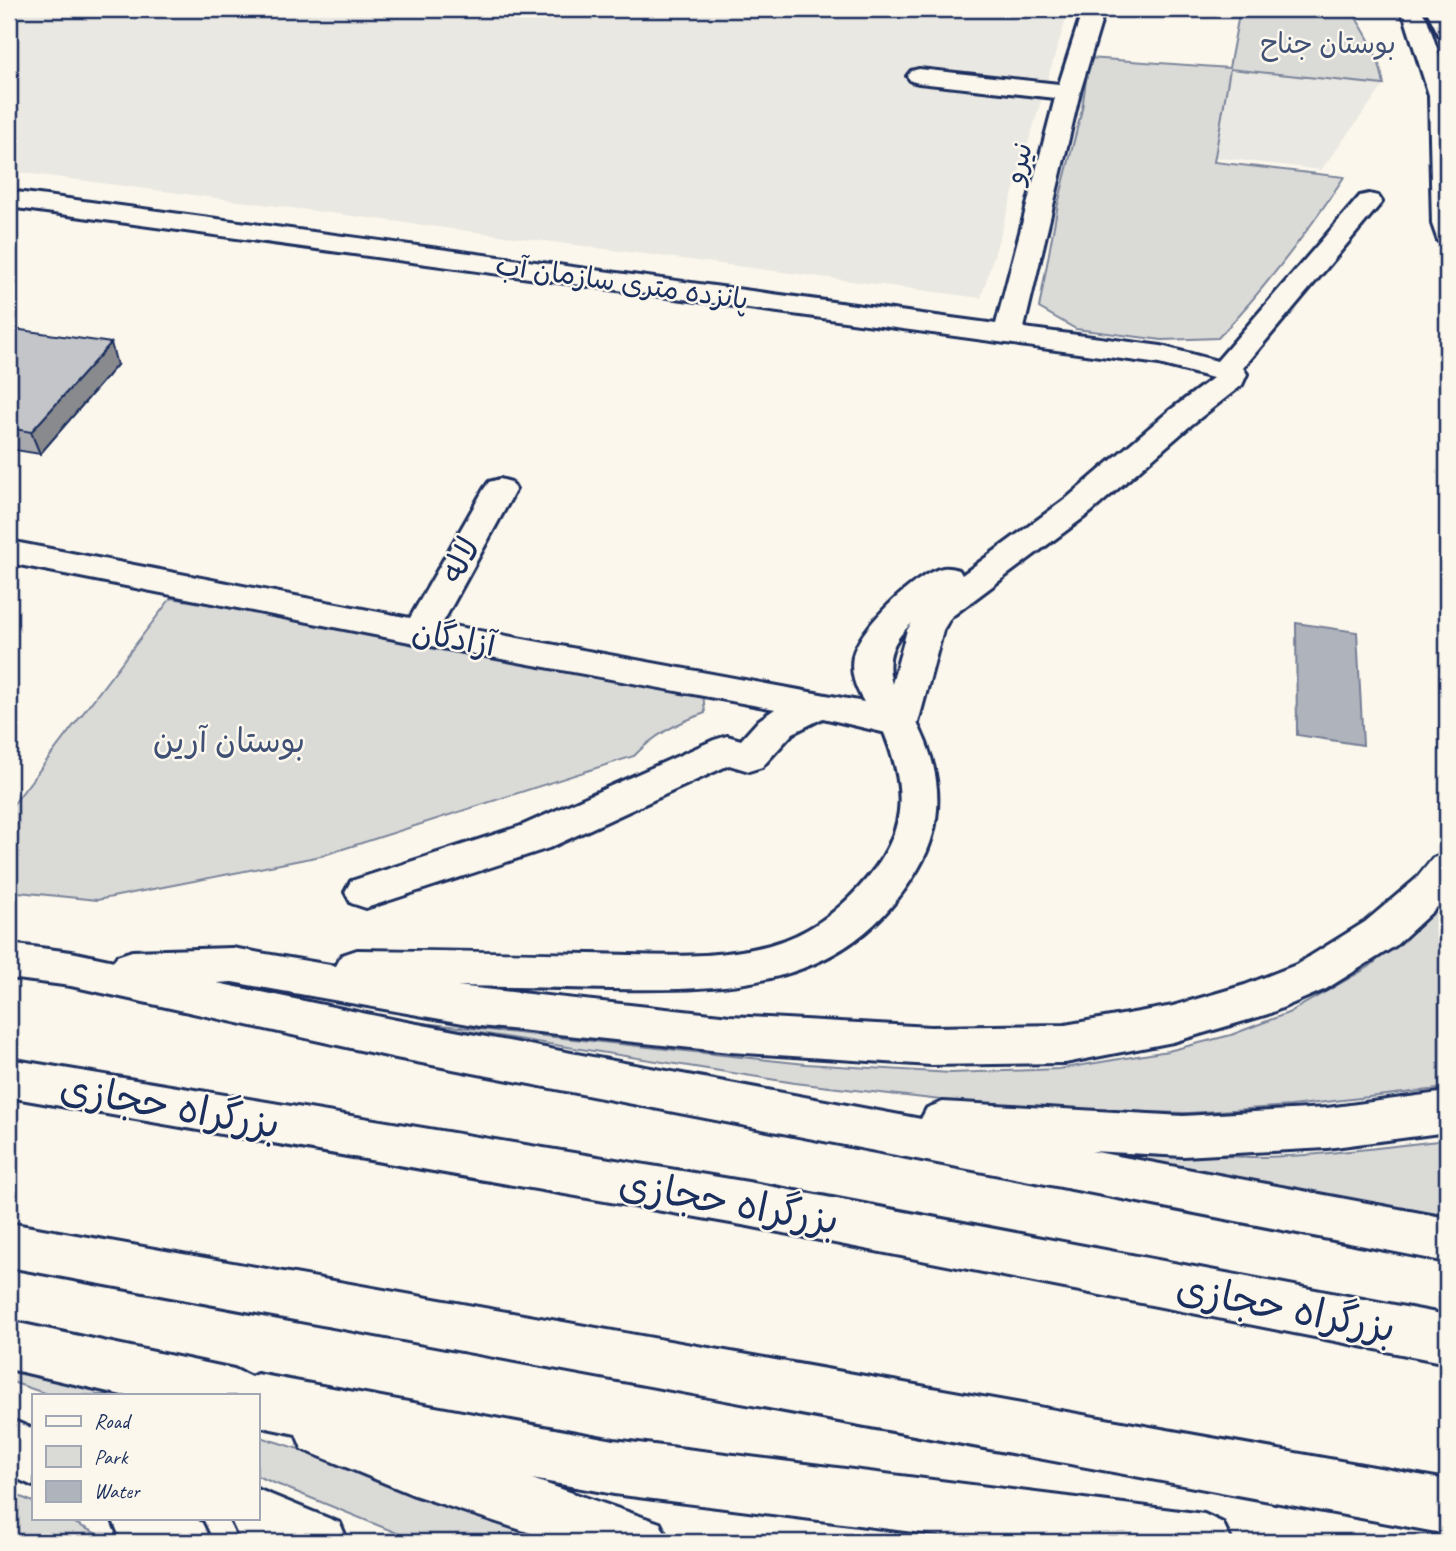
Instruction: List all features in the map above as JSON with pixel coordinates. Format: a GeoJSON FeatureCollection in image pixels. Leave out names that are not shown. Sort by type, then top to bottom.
{"type":"FeatureCollection","features":[{"type":"Feature","properties":{"kind":"main road","name":"نیرو"},"geometry":{"type":"LineString","coordinates":[[1008,334],[1068,92],[1094,9]]}},
{"type":"Feature","properties":{"kind":"main road"},"geometry":{"type":"LineString","coordinates":[[1409,9],[1416,19],[1444,104],[1447,235]]}},
{"type":"Feature","properties":{"kind":"main road"},"geometry":{"type":"LineString","coordinates":[[1437,9],[1447,30]]}},
{"type":"Feature","properties":{"kind":"main road"},"geometry":{"type":"LineString","coordinates":[[919,76],[1068,92]]}},
{"type":"Feature","properties":{"kind":"main road","name":"پانزده متری سازمان آب"},"geometry":{"type":"LineString","coordinates":[[9,199],[1161,355],[1223,370]]}},
{"type":"Feature","properties":{"kind":"main road"},"geometry":{"type":"LineString","coordinates":[[71,969],[232,965],[694,973],[749,966],[805,950],[843,927],[880,893],[905,856],[919,817],[919,789],[914,755],[899,723],[874,686],[870,659],[877,636],[900,615],[1223,370],[1369,202]]}},
{"type":"Feature","properties":{"kind":"main road"},"geometry":{"type":"LineString","coordinates":[[899,723],[925,630],[938,609],[1079,505],[1180,418],[1231,379],[1223,370]]}},
{"type":"Feature","properties":{"kind":"main road","name":"لاله"},"geometry":{"type":"LineString","coordinates":[[420,632],[500,489]]}},
{"type":"Feature","properties":{"kind":"main road","name":"آزادگان"},"geometry":{"type":"LineString","coordinates":[[9,552],[420,632],[821,705],[899,723]]}},
{"type":"Feature","properties":{"kind":"main road"},"geometry":{"type":"LineString","coordinates":[[366,892],[535,837],[727,750],[749,757],[767,732],[787,716],[821,705]]}},
{"type":"Feature","properties":{"kind":"main road"},"geometry":{"type":"LineString","coordinates":[[232,965],[480,1008],[730,1034],[932,1046],[1065,1044],[1173,1024],[1253,1001],[1311,977],[1380,934],[1430,890],[1447,869]]}},
{"type":"Feature","properties":{"kind":"main road"},"geometry":{"type":"LineString","coordinates":[[9,961],[71,969],[396,1039],[1447,1240]]}},
{"type":"Feature","properties":{"kind":"main road","name":"بزرگراه حجازی"},"geometry":{"type":"LineString","coordinates":[[9,1078],[747,1204],[1440,1338]]}},
{"type":"Feature","properties":{"kind":"main road"},"geometry":{"type":"LineString","coordinates":[[784,1113],[1183,1136],[1327,1128],[1447,1112]]}},
{"type":"Feature","properties":{"kind":"main road"},"geometry":{"type":"LineString","coordinates":[[9,1245],[1447,1507]]}},
{"type":"Feature","properties":{"kind":"main road"},"geometry":{"type":"LineString","coordinates":[[9,1345],[230,1394]]}},
{"type":"Feature","properties":{"kind":"main road"},"geometry":{"type":"LineString","coordinates":[[259,1402],[614,1466],[1204,1542]]}},
{"type":"Feature","properties":{"kind":"main road"},"geometry":{"type":"LineString","coordinates":[[259,1403],[414,1468],[641,1542]]}},
{"type":"Feature","properties":{"kind":"main road"},"geometry":{"type":"LineString","coordinates":[[9,1420],[32,1429]]}},
{"type":"Feature","properties":{"kind":"main road"},"geometry":{"type":"LineString","coordinates":[[9,1445],[32,1458]]}},
{"type":"Feature","properties":{"kind":"main road"},"geometry":{"type":"LineString","coordinates":[[259,1517],[321,1542]]}},
{"type":"Feature","properties":{"kind":"main road"},"geometry":{"type":"LineString","coordinates":[[143,1520],[183,1542]]}},
{"type":"Feature","properties":{"kind":"shaded area"},"geometry":{"type":"Polygon","coordinates":[[[9,9],[1069,9],[981,298],[9,171],[9,9]]]}},
{"type":"Feature","properties":{"kind":"shaded area"},"geometry":{"type":"Polygon","coordinates":[[[1230,68],[1384,85],[1321,170],[1214,157],[1230,68]]]}},
{"type":"Feature","properties":{"kind":"green space","name":"بوستان جناح"},"geometry":{"type":"Polygon","coordinates":[[[1240,9],[1350,9],[1372,45],[1384,85],[1230,69],[1214,162],[1344,177],[1269,280],[1218,338],[1162,340],[1076,329],[1039,308],[1058,204],[1082,109],[1089,58],[1229,68],[1240,9]]]}},
{"type":"Feature","properties":{"kind":"green space","name":"بوستان آرین"},"geometry":{"type":"Polygon","coordinates":[[[171,598],[444,643],[703,693],[705,713],[666,730],[634,756],[321,856],[97,900],[9,891],[9,810],[171,598]]]}},
{"type":"Feature","properties":{"kind":"green space"},"geometry":{"type":"Polygon","coordinates":[[[1447,900],[1447,1088],[1291,1106],[1189,1113],[1027,1110],[795,1083],[404,1021],[806,1064],[951,1073],[1059,1069],[1168,1051],[1231,1035],[1288,1013],[1369,967],[1447,900]]]}},
{"type":"Feature","properties":{"kind":"green space"},"geometry":{"type":"Polygon","coordinates":[[[970,1135],[1145,1151],[1251,1157],[1325,1153],[1447,1140],[1447,1231],[970,1135]]]}},
{"type":"Feature","properties":{"kind":"green space"},"geometry":{"type":"Polygon","coordinates":[[[9,1367],[87,1383],[122,1394],[47,1394],[9,1381],[9,1367]]]}},
{"type":"Feature","properties":{"kind":"green space"},"geometry":{"type":"Polygon","coordinates":[[[259,1437],[367,1470],[574,1542],[419,1542],[259,1477],[259,1437]]]}},
{"type":"Feature","properties":{"kind":"green space"},"geometry":{"type":"Polygon","coordinates":[[[9,1492],[32,1502],[32,1520],[69,1520],[113,1542],[9,1542],[9,1492]]]}},
{"type":"Feature","properties":{"kind":"water"},"geometry":{"type":"Polygon","coordinates":[[[1296,623],[1357,632],[1363,745],[1297,735],[1296,623]]]}},
{"type":"Feature","properties":{"kind":"building"},"geometry":{"type":"Polygon","coordinates":[[[14,329],[111,343],[31,432],[9,428],[9,334],[14,329]]]}}]}
